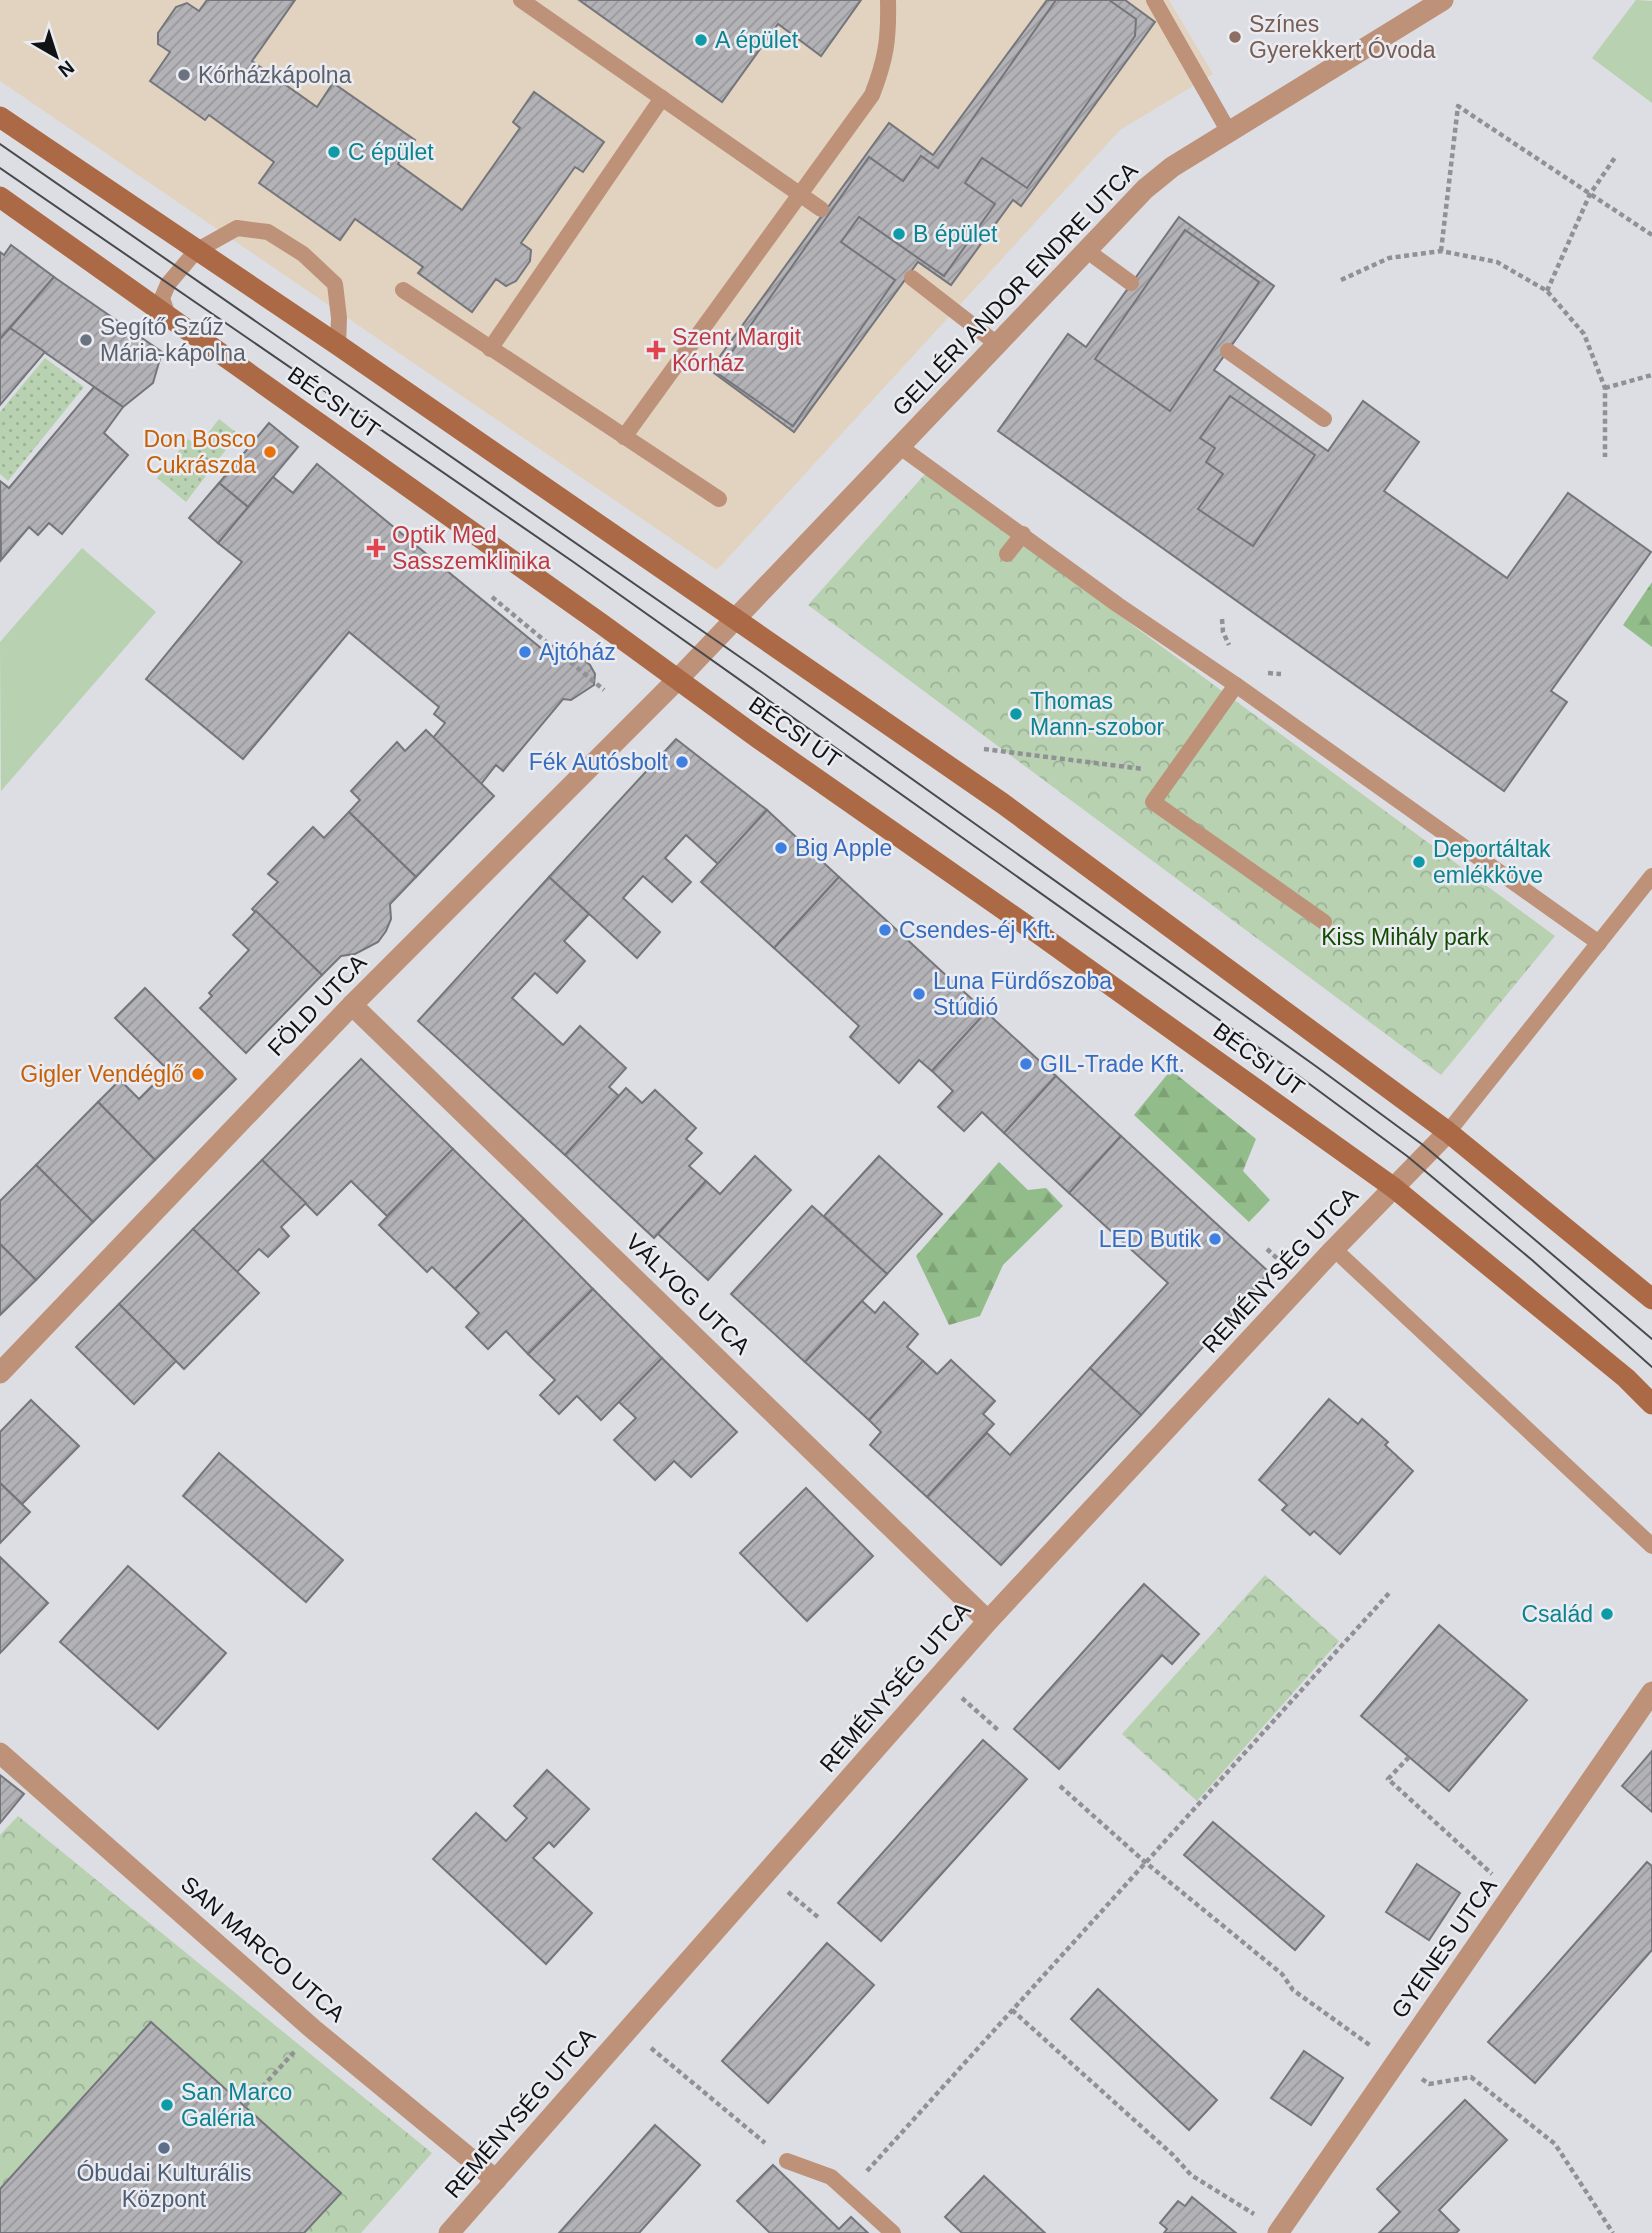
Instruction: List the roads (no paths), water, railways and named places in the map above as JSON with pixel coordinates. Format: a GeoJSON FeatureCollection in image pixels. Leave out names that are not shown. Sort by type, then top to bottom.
{"type":"FeatureCollection","features":[{"type":"Feature","properties":{"kind":"main road"},"geometry":{"type":"LineString","coordinates":[[0,117],[338,345],[1002,803],[1448,1132],[1652,1299]]}},
{"type":"Feature","properties":{"kind":"main road","name":"BÉCSI ÚT"},"geometry":{"type":"LineString","coordinates":[[0,197],[1394,1188],[1626,1378],[1652,1404]]}},
{"type":"Feature","properties":{"kind":"street","name":"GELLÉRI ANDOR ENDRE UTCA"},"geometry":{"type":"LineString","coordinates":[[678,679],[1145,189],[1172,167],[1443,0]]}},
{"type":"Feature","properties":{"kind":"street","name":"FÖLD UTCA"},"geometry":{"type":"LineString","coordinates":[[0,1373],[352,1005],[678,679]]}},
{"type":"Feature","properties":{"kind":"street","name":"VÁLYOG UTCA"},"geometry":{"type":"LineString","coordinates":[[352,1005],[988,1621]]}},
{"type":"Feature","properties":{"kind":"street"},"geometry":{"type":"LineString","coordinates":[[1394,1188],[1448,1132]]}},
{"type":"Feature","properties":{"kind":"street","name":"REMÉNYSÉG UTCA"},"geometry":{"type":"LineString","coordinates":[[449,2233],[988,1621],[1394,1188]]}},
{"type":"Feature","properties":{"kind":"street","name":"GYENES UTCA"},"geometry":{"type":"LineString","coordinates":[[1279,2232],[1652,1692]]}},
{"type":"Feature","properties":{"kind":"street","name":"SAN MARCO UTCA"},"geometry":{"type":"LineString","coordinates":[[0,1753],[314,2030],[496,2180]]}},
{"type":"Feature","properties":{"kind":"lane"},"geometry":{"type":"LineString","coordinates":[[521,0],[821,209]]}},
{"type":"Feature","properties":{"kind":"lane"},"geometry":{"type":"LineString","coordinates":[[624,437],[872,95],[883,65],[889,36],[888,0]]}},
{"type":"Feature","properties":{"kind":"lane"},"geometry":{"type":"LineString","coordinates":[[1154,0],[1229,132]]}},
{"type":"Feature","properties":{"kind":"lane"},"geometry":{"type":"LineString","coordinates":[[490,349],[662,98]]}},
{"type":"Feature","properties":{"kind":"lane"},"geometry":{"type":"LineString","coordinates":[[168,316],[162,298],[168,284],[196,251],[237,228],[268,232],[303,254],[335,284],[339,318],[338,345]]}},
{"type":"Feature","properties":{"kind":"lane"},"geometry":{"type":"LineString","coordinates":[[1087,250],[1131,283]]}},
{"type":"Feature","properties":{"kind":"lane"},"geometry":{"type":"LineString","coordinates":[[912,278],[997,344]]}},
{"type":"Feature","properties":{"kind":"lane"},"geometry":{"type":"LineString","coordinates":[[403,290],[719,499]]}},
{"type":"Feature","properties":{"kind":"lane"},"geometry":{"type":"LineString","coordinates":[[1228,351],[1324,419]]}},
{"type":"Feature","properties":{"kind":"lane"},"geometry":{"type":"LineString","coordinates":[[899,446],[1118,605],[1236,685],[1599,943]]}},
{"type":"Feature","properties":{"kind":"lane"},"geometry":{"type":"LineString","coordinates":[[1007,554],[1023,534]]}},
{"type":"Feature","properties":{"kind":"lane"},"geometry":{"type":"LineString","coordinates":[[1236,685],[1153,802],[1324,922]]}},
{"type":"Feature","properties":{"kind":"lane"},"geometry":{"type":"LineString","coordinates":[[1448,1132],[1652,876]]}},
{"type":"Feature","properties":{"kind":"lane"},"geometry":{"type":"LineString","coordinates":[[1334,1249],[1652,1546]]}},
{"type":"Feature","properties":{"kind":"lane"},"geometry":{"type":"LineString","coordinates":[[787,2161],[831,2177],[893,2233]]}},
{"type":"Feature","properties":{"kind":"tram line"},"geometry":{"type":"LineString","coordinates":[[0,144],[763,673],[1317,1067],[1423,1145],[1652,1339]]}},
{"type":"Feature","properties":{"kind":"tram line"},"geometry":{"type":"LineString","coordinates":[[0,168],[572,561],[1300,1077],[1407,1156],[1532,1260],[1652,1367]]}},
{"type":"Feature","properties":{"kind":"place","name":"Színes Gyerekkert Óvoda"},"geometry":{"type":"Point","coordinates":[1235,37]}},
{"type":"Feature","properties":{"kind":"place","name":"A épület"},"geometry":{"type":"Point","coordinates":[701,40]}},
{"type":"Feature","properties":{"kind":"place","name":"Kórházkápolna"},"geometry":{"type":"Point","coordinates":[184,75]}},
{"type":"Feature","properties":{"kind":"place","name":"C épület"},"geometry":{"type":"Point","coordinates":[334,152]}},
{"type":"Feature","properties":{"kind":"place","name":"B épület"},"geometry":{"type":"Point","coordinates":[899,234]}},
{"type":"Feature","properties":{"kind":"place","name":"Segítő Szűz Mária-kápolna"},"geometry":{"type":"Point","coordinates":[86,340]}},
{"type":"Feature","properties":{"kind":"place","name":"Szent Margit Kórház"},"geometry":{"type":"Point","coordinates":[656,350]}},
{"type":"Feature","properties":{"kind":"place","name":"Don Bosco Cukrászda"},"geometry":{"type":"Point","coordinates":[270,452]}},
{"type":"Feature","properties":{"kind":"place","name":"Optik Med Sasszemklinika"},"geometry":{"type":"Point","coordinates":[376,548]}},
{"type":"Feature","properties":{"kind":"place","name":"Ajtóház"},"geometry":{"type":"Point","coordinates":[525,652]}},
{"type":"Feature","properties":{"kind":"place","name":"Thomas Mann-szobor"},"geometry":{"type":"Point","coordinates":[1016,714]}},
{"type":"Feature","properties":{"kind":"place","name":"Fék Autósbolt"},"geometry":{"type":"Point","coordinates":[682,762]}},
{"type":"Feature","properties":{"kind":"place","name":"Big Apple"},"geometry":{"type":"Point","coordinates":[781,848]}},
{"type":"Feature","properties":{"kind":"place","name":"Deportáltak emlékköve"},"geometry":{"type":"Point","coordinates":[1419,862]}},
{"type":"Feature","properties":{"kind":"place","name":"Csendes-éj Kft."},"geometry":{"type":"Point","coordinates":[885,930]}},
{"type":"Feature","properties":{"kind":"place","name":"Luna Fürdőszoba Stúdió"},"geometry":{"type":"Point","coordinates":[919,994]}},
{"type":"Feature","properties":{"kind":"place","name":"GIL-Trade Kft."},"geometry":{"type":"Point","coordinates":[1026,1064]}},
{"type":"Feature","properties":{"kind":"place","name":"Gigler Vendéglő"},"geometry":{"type":"Point","coordinates":[198,1074]}},
{"type":"Feature","properties":{"kind":"place","name":"LED Butik"},"geometry":{"type":"Point","coordinates":[1215,1239]}},
{"type":"Feature","properties":{"kind":"place","name":"Család"},"geometry":{"type":"Point","coordinates":[1607,1614]}},
{"type":"Feature","properties":{"kind":"place","name":"San Marco Galéria"},"geometry":{"type":"Point","coordinates":[167,2105]}},
{"type":"Feature","properties":{"kind":"place","name":"Óbudai Kulturális Központ"},"geometry":{"type":"Point","coordinates":[164,2148]}},
{"type":"Feature","properties":{"kind":"park label","name":"Kiss Mihály park"},"geometry":{"type":"Point","coordinates":[1405,937]}}]}
